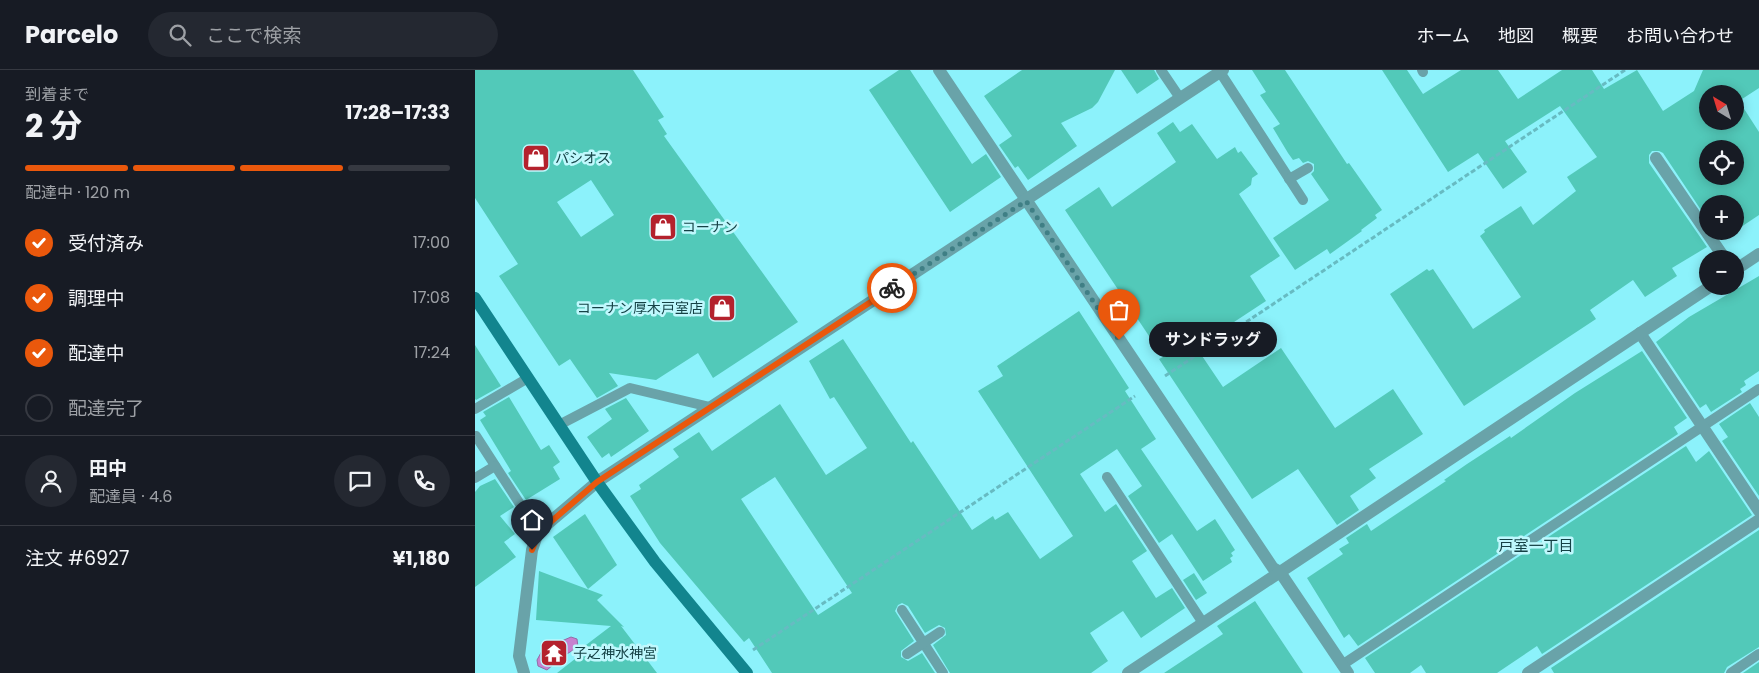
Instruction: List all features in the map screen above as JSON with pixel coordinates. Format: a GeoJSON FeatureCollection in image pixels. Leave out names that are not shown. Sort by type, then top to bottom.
{"type":"FeatureCollection","features":[{"type":"Feature","properties":{"kind":"street"},"geometry":{"type":"LineString","coordinates":[[939,70],[1273,568],[1281,572],[1345,669]]}},
{"type":"Feature","properties":{"kind":"street"},"geometry":{"type":"LineString","coordinates":[[524,673],[519,656],[528,562],[539,532],[597,482],[1221,71]]}},
{"type":"Feature","properties":{"kind":"street"},"geometry":{"type":"LineString","coordinates":[[1656,158],[1719,250]]}},
{"type":"Feature","properties":{"kind":"street"},"geometry":{"type":"LineString","coordinates":[[1744,264],[1759,254]]}},
{"type":"Feature","properties":{"kind":"street"},"geometry":{"type":"LineString","coordinates":[[1128,673],[1699,294]]}},
{"type":"Feature","properties":{"kind":"street"},"geometry":{"type":"LineString","coordinates":[[475,298],[597,482],[655,562],[747,673]]}},
{"type":"Feature","properties":{"kind":"street"},"geometry":{"type":"LineString","coordinates":[[1640,333],[1759,511]]}},
{"type":"Feature","properties":{"kind":"street"},"geometry":{"type":"LineString","coordinates":[[1528,673],[1759,520]]}},
{"type":"Feature","properties":{"kind":"lane"},"geometry":{"type":"LineString","coordinates":[[1161,70],[1179,98]]}},
{"type":"Feature","properties":{"kind":"lane"},"geometry":{"type":"LineString","coordinates":[[1221,71],[1303,200]]}},
{"type":"Feature","properties":{"kind":"lane"},"geometry":{"type":"LineString","coordinates":[[1289,179],[1308,168]]}},
{"type":"Feature","properties":{"kind":"lane"},"geometry":{"type":"LineString","coordinates":[[475,409],[528,378]]}},
{"type":"Feature","properties":{"kind":"lane"},"geometry":{"type":"LineString","coordinates":[[559,425],[631,388],[710,407]]}},
{"type":"Feature","properties":{"kind":"lane"},"geometry":{"type":"LineString","coordinates":[[1345,669],[1759,389]]}},
{"type":"Feature","properties":{"kind":"lane"},"geometry":{"type":"LineString","coordinates":[[476,436],[539,532]]}},
{"type":"Feature","properties":{"kind":"lane"},"geometry":{"type":"LineString","coordinates":[[475,478],[495,466]]}},
{"type":"Feature","properties":{"kind":"lane"},"geometry":{"type":"LineString","coordinates":[[1107,477],[1203,624]]}},
{"type":"Feature","properties":{"kind":"lane"},"geometry":{"type":"LineString","coordinates":[[902,610],[943,673]]}},
{"type":"Feature","properties":{"kind":"lane"},"geometry":{"type":"LineString","coordinates":[[907,654],[940,632]]}},
{"type":"Feature","properties":{"kind":"lane"},"geometry":{"type":"LineString","coordinates":[[1731,673],[1759,654]]}},
{"type":"Feature","properties":{"kind":"path"},"geometry":{"type":"LineString","coordinates":[[736,662],[1625,70]]}},
{"type":"Feature","properties":{"kind":"shaded area"},"geometry":{"type":"Polygon","coordinates":[[[571,637],[577,639],[578,647],[562,657],[547,670],[538,666],[537,660],[543,649],[571,637]]]}},
{"type":"Feature","properties":{"kind":"building"},"geometry":{"type":"Polygon","coordinates":[[[475,70],[633,70],[664,117],[658,120],[667,134],[664,136],[798,322],[713,378],[698,353],[656,380],[609,373],[618,386],[597,398],[570,359],[559,366],[499,276],[518,264],[475,198],[475,70]],[[591,180],[557,202],[581,237],[614,215],[591,180]]]}},
{"type":"Feature","properties":{"kind":"building"},"geometry":{"type":"Polygon","coordinates":[[[899,70],[910,70],[972,164],[986,154],[1001,177],[950,212],[869,90],[899,70]]]}},
{"type":"Feature","properties":{"kind":"building"},"geometry":{"type":"Polygon","coordinates":[[[1022,70],[1115,70],[1098,102],[1092,108],[1061,123],[1077,146],[1028,180],[1018,166],[1015,168],[999,145],[1012,136],[984,96],[1022,70]]]}},
{"type":"Feature","properties":{"kind":"building"},"geometry":{"type":"Polygon","coordinates":[[[1121,70],[1154,70],[1159,79],[1137,94],[1121,70]]]}},
{"type":"Feature","properties":{"kind":"building"},"geometry":{"type":"Polygon","coordinates":[[[1252,70],[1285,70],[1347,164],[1349,163],[1382,210],[1375,215],[1377,218],[1362,231],[1330,254],[1327,249],[1295,270],[1273,238],[1329,200],[1311,174],[1314,171],[1314,164],[1308,161],[1303,163],[1299,158],[1293,160],[1273,128],[1280,124],[1260,95],[1266,92],[1252,70]]]}},
{"type":"Feature","properties":{"kind":"building"},"geometry":{"type":"Polygon","coordinates":[[[1382,70],[1407,70],[1423,94],[1461,70],[1498,70],[1518,99],[1562,70],[1592,70],[1604,89],[1637,70],[1663,111],[1694,91],[1703,70],[1759,70],[1759,88],[1744,98],[1744,85],[1699,85],[1699,130],[1744,130],[1744,109],[1759,132],[1759,215],[1744,225],[1744,195],[1699,195],[1699,207],[1663,153],[1652,151],[1649,155],[1649,163],[1699,235],[1699,240],[1702,240],[1707,247],[1699,250],[1672,268],[1677,276],[1645,297],[1633,280],[1590,310],[1596,319],[1464,406],[1390,294],[1427,269],[1429,271],[1433,269],[1473,329],[1521,297],[1480,236],[1485,232],[1484,230],[1521,206],[1533,225],[1576,191],[1567,177],[1597,157],[1560,106],[1505,141],[1527,172],[1503,189],[1478,153],[1448,172],[1382,70]]]}},
{"type":"Feature","properties":{"kind":"building"},"geometry":{"type":"Polygon","coordinates":[[[1173,122],[1180,132],[1192,124],[1217,159],[1235,147],[1238,153],[1241,151],[1258,174],[1252,178],[1251,185],[1239,194],[1280,256],[1250,276],[1266,301],[1196,347],[1223,387],[1281,348],[1335,428],[1393,389],[1423,434],[1369,469],[1376,478],[1350,496],[1359,510],[1337,525],[1298,469],[1252,499],[1159,359],[1163,357],[1065,210],[1099,187],[1112,207],[1176,162],[1157,133],[1173,122]]]}},
{"type":"Feature","properties":{"kind":"building"},"geometry":{"type":"Polygon","coordinates":[[[1759,276],[1759,371],[1744,381],[1746,385],[1740,389],[1742,392],[1711,412],[1706,404],[1700,408],[1656,342],[1689,317],[1727,295],[1744,295],[1744,285],[1759,276]]]}},
{"type":"Feature","properties":{"kind":"building"},"geometry":{"type":"Polygon","coordinates":[[[1079,311],[1129,388],[1125,391],[1156,439],[1141,449],[1197,531],[1215,519],[1235,550],[1231,553],[1233,556],[1230,558],[1232,562],[1203,581],[1172,534],[1159,543],[1128,496],[1142,486],[1117,449],[1080,474],[1105,512],[1116,504],[1147,551],[1132,561],[1156,598],[1172,588],[1185,608],[1141,638],[1123,611],[1090,633],[1108,661],[1091,673],[950,673],[933,645],[946,635],[945,628],[939,625],[925,633],[908,606],[902,603],[898,605],[895,611],[914,641],[901,651],[901,657],[908,661],[922,653],[935,673],[772,673],[749,638],[744,642],[660,543],[630,496],[641,489],[639,485],[679,457],[673,449],[699,432],[712,451],[780,404],[826,475],[867,448],[834,397],[830,399],[809,361],[843,339],[911,443],[913,441],[972,530],[993,516],[995,520],[1008,512],[1040,559],[1073,536],[978,391],[1003,376],[997,366],[1079,311]],[[775,477],[741,499],[818,615],[852,593],[775,477]]]}},
{"type":"Feature","properties":{"kind":"building"},"geometry":{"type":"Polygon","coordinates":[[[475,345],[501,386],[476,400],[475,399],[475,345]]]}},
{"type":"Feature","properties":{"kind":"building"},"geometry":{"type":"Polygon","coordinates":[[[1642,351],[1687,418],[1674,427],[1678,434],[1358,646],[1349,634],[1344,638],[1307,578],[1343,554],[1339,549],[1349,543],[1346,538],[1367,524],[1371,531],[1446,481],[1444,480],[1467,464],[1510,436],[1511,438],[1575,393],[1642,351]]]}},
{"type":"Feature","properties":{"kind":"building"},"geometry":{"type":"Polygon","coordinates":[[[509,397],[541,450],[549,445],[560,462],[553,467],[560,479],[526,500],[508,473],[511,471],[480,420],[486,416],[483,412],[509,397]]]}},
{"type":"Feature","properties":{"kind":"building"},"geometry":{"type":"Polygon","coordinates":[[[626,398],[649,431],[611,457],[609,453],[602,458],[587,437],[612,419],[605,409],[626,398]]]}},
{"type":"Feature","properties":{"kind":"building"},"geometry":{"type":"Polygon","coordinates":[[[1750,403],[1759,417],[1759,496],[1722,441],[1728,437],[1719,424],[1750,403]]]}},
{"type":"Feature","properties":{"kind":"building"},"geometry":{"type":"Polygon","coordinates":[[[1686,446],[1696,462],[1709,451],[1752,515],[1542,654],[1537,646],[1497,673],[1426,673],[1421,665],[1410,673],[1375,673],[1365,658],[1686,446]]]}},
{"type":"Feature","properties":{"kind":"building"},"geometry":{"type":"Polygon","coordinates":[[[495,479],[514,507],[500,516],[515,534],[504,542],[516,557],[475,587],[475,492],[480,486],[495,479]]]}},
{"type":"Feature","properties":{"kind":"building"},"geometry":{"type":"Polygon","coordinates":[[[585,514],[617,565],[588,589],[553,537],[585,514]]]}},
{"type":"Feature","properties":{"kind":"building"},"geometry":{"type":"Polygon","coordinates":[[[1759,530],[1759,647],[1727,667],[1724,673],[1554,673],[1551,668],[1759,530]]]}},
{"type":"Feature","properties":{"kind":"building"},"geometry":{"type":"Polygon","coordinates":[[[539,571],[603,595],[597,600],[624,627],[621,626],[657,673],[557,673],[589,648],[586,645],[611,626],[536,620],[539,571]]]}},
{"type":"Feature","properties":{"kind":"building"},"geometry":{"type":"Polygon","coordinates":[[[1194,573],[1207,593],[1196,600],[1183,580],[1194,573]]]}},
{"type":"Feature","properties":{"kind":"building"},"geometry":{"type":"Polygon","coordinates":[[[1255,601],[1303,673],[1164,673],[1223,634],[1217,626],[1255,601]]]}},
{"type":"Feature","properties":{"kind":"building"},"geometry":{"type":"Polygon","coordinates":[[[1759,662],[1759,673],[1743,673],[1759,662]]]}},
{"type":"Feature","properties":{"kind":"way so far"},"geometry":{"type":"LineString","coordinates":[[892,288],[1026,201],[1119,340]]}},
{"type":"Feature","properties":{"kind":"place","name":"パシオス"},"geometry":{"type":"Point","coordinates":[536,158]}},
{"type":"Feature","properties":{"kind":"place","name":"コーナン"},"geometry":{"type":"Point","coordinates":[663,227]}},
{"type":"Feature","properties":{"kind":"place","name":"コーナン厚木戸室店"},"geometry":{"type":"Point","coordinates":[722,308]}},
{"type":"Feature","properties":{"kind":"place","name":"サンドラッグ"},"geometry":{"type":"Point","coordinates":[1119,340]}},
{"type":"Feature","properties":{"kind":"place","name":"子之神水神宮"},"geometry":{"type":"Point","coordinates":[554,653]}},
{"type":"Feature","properties":{"kind":"district","name":"戸室一丁目"},"geometry":{"type":"Point","coordinates":[1536,546]}},
{"type":"Feature","properties":{"kind":"route"},"geometry":{"type":"LineString","coordinates":[[532,550],[539,532],[557,514],[597,482],[892,288]]}}]}
